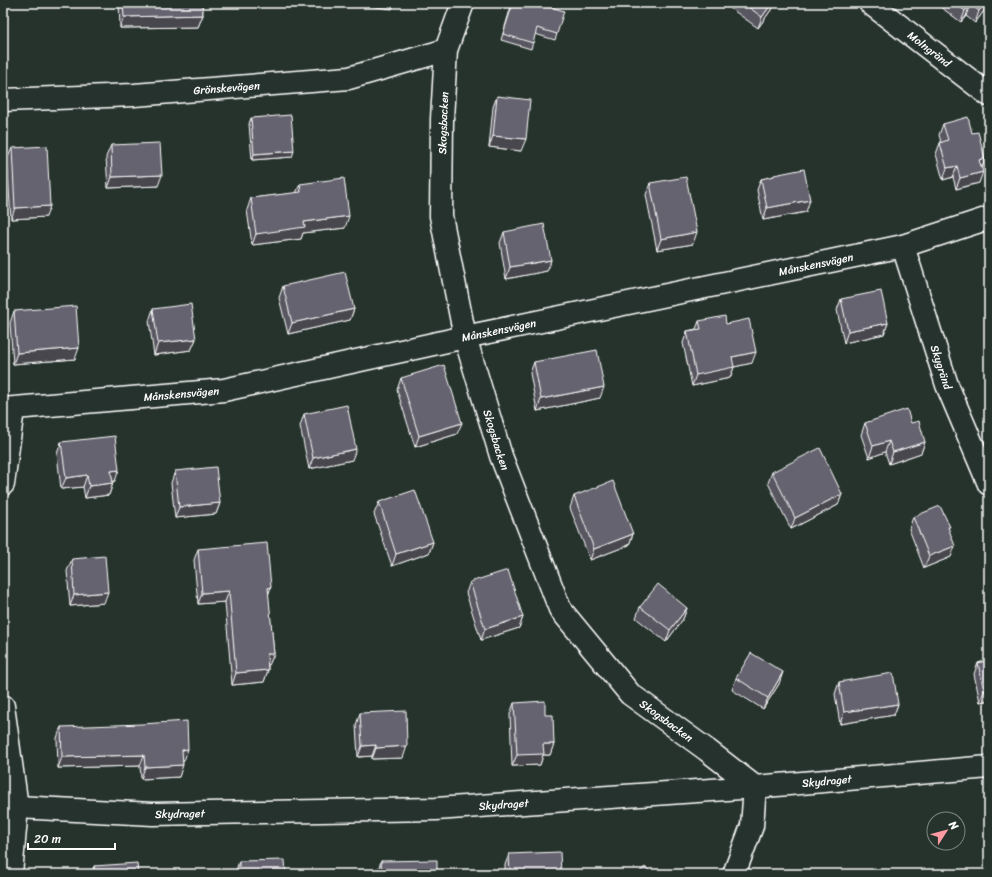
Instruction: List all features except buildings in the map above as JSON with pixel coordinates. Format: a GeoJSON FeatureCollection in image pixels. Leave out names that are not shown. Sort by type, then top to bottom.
{"type":"FeatureCollection","features":[{"type":"Feature","properties":{"kind":"street","name":"Skogsbacken"},"geometry":{"type":"LineString","coordinates":[[463,3],[446,50],[442,119],[441,216],[465,337],[501,456],[560,609],[630,694],[755,787]]}},
{"type":"Feature","properties":{"kind":"street","name":"Molngränd"},"geometry":{"type":"LineString","coordinates":[[870,3],[989,95]]}},
{"type":"Feature","properties":{"kind":"street","name":"Grönskevägen"},"geometry":{"type":"LineString","coordinates":[[3,100],[134,95],[349,78],[446,50]]}},
{"type":"Feature","properties":{"kind":"street","name":"Månskensvägen"},"geometry":{"type":"LineString","coordinates":[[8,409],[224,390],[465,337],[903,246],[989,218]]}},
{"type":"Feature","properties":{"kind":"street","name":"Skygränd"},"geometry":{"type":"LineString","coordinates":[[903,246],[947,385],[989,484]]}},
{"type":"Feature","properties":{"kind":"street"},"geometry":{"type":"LineString","coordinates":[[3,484],[8,409]]}},
{"type":"Feature","properties":{"kind":"street"},"geometry":{"type":"LineString","coordinates":[[3,706],[18,807],[11,874]]}},
{"type":"Feature","properties":{"kind":"street","name":"Skydraget"},"geometry":{"type":"LineString","coordinates":[[18,807],[153,814],[436,809],[755,787],[989,767]]}},
{"type":"Feature","properties":{"kind":"street"},"geometry":{"type":"LineString","coordinates":[[734,874],[752,826],[755,787]]}}]}
